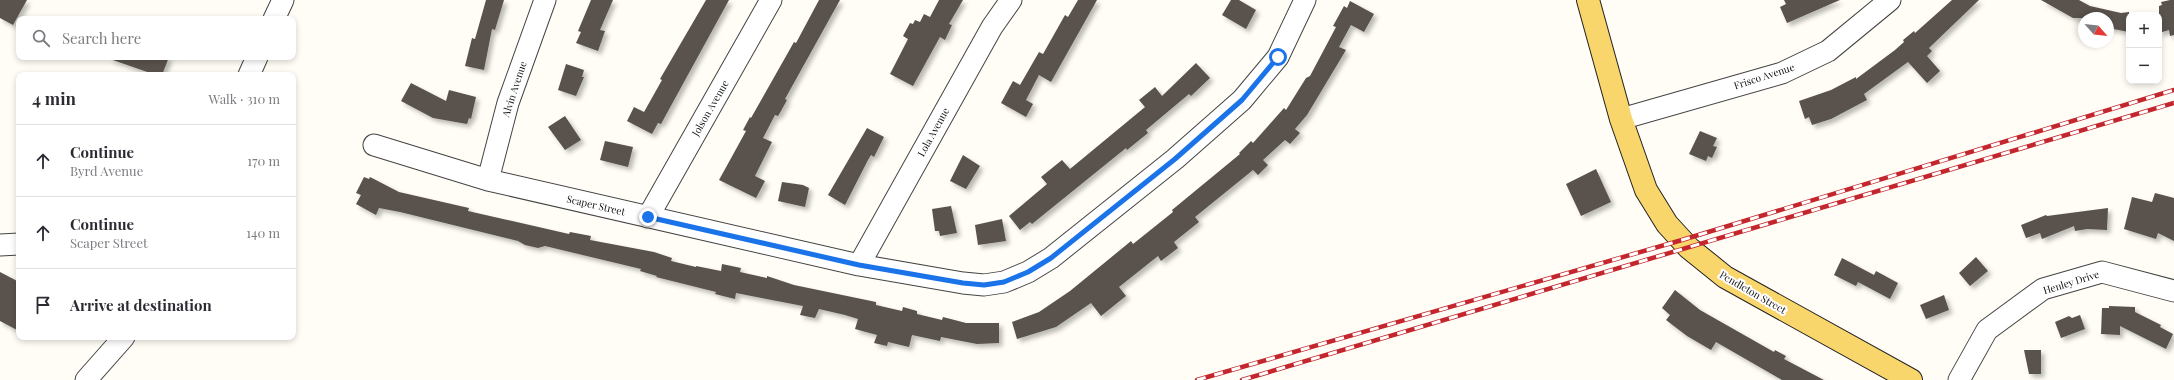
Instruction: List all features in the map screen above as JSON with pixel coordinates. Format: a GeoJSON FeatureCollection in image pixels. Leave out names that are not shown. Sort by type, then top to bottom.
{"type":"FeatureCollection","features":[{"type":"Feature","properties":{"kind":"main road","name":"Pendleton Street"},"geometry":{"type":"LineString","coordinates":[[1588,0],[1621,119],[1646,190],[1667,224],[1690,248],[1725,277],[1911,380]]}},
{"type":"Feature","properties":{"kind":"street"},"geometry":{"type":"LineString","coordinates":[[275,16],[283,0]]}},
{"type":"Feature","properties":{"kind":"street","name":"Alvin Avenue"},"geometry":{"type":"LineString","coordinates":[[488,180],[508,102],[545,0]]}},
{"type":"Feature","properties":{"kind":"street","name":"Jolson Avenue"},"geometry":{"type":"LineString","coordinates":[[648,217],[771,0]]}},
{"type":"Feature","properties":{"kind":"street","name":"Lola Avenue"},"geometry":{"type":"LineString","coordinates":[[859,265],[992,27],[1011,0]]}},
{"type":"Feature","properties":{"kind":"street","name":"Scaper Street"},"geometry":{"type":"LineString","coordinates":[[374,145],[488,180],[859,265],[963,283],[984,285],[1004,282],[1028,272],[1051,258],[1175,159],[1242,100],[1278,57],[1305,0]]}},
{"type":"Feature","properties":{"kind":"street","name":"Frisco Avenue"},"geometry":{"type":"LineString","coordinates":[[1621,119],[1782,73],[1828,52],[1890,0]]}},
{"type":"Feature","properties":{"kind":"street"},"geometry":{"type":"LineString","coordinates":[[250,72],[256,60]]}},
{"type":"Feature","properties":{"kind":"street"},"geometry":{"type":"LineString","coordinates":[[0,245],[16,244]]}},
{"type":"Feature","properties":{"kind":"street","name":"Henley Drive"},"geometry":{"type":"LineString","coordinates":[[1959,380],[1987,330],[2043,289],[2102,272],[2174,291]]}},
{"type":"Feature","properties":{"kind":"street"},"geometry":{"type":"LineString","coordinates":[[86,380],[121,340]]}},
{"type":"Feature","properties":{"kind":"building"},"geometry":{"type":"Polygon","coordinates":[[[0,0],[27,0],[18,16],[16,16],[13,25],[0,18],[0,0]]]}},
{"type":"Feature","properties":{"kind":"building"},"geometry":{"type":"Polygon","coordinates":[[[486,0],[504,0],[495,30],[492,29],[484,70],[465,66],[472,38],[475,39],[486,0]]]}},
{"type":"Feature","properties":{"kind":"building"},"geometry":{"type":"Polygon","coordinates":[[[591,0],[613,0],[600,30],[605,31],[598,51],[576,43],[581,32],[578,31],[591,0]]]}},
{"type":"Feature","properties":{"kind":"building"},"geometry":{"type":"Polygon","coordinates":[[[706,0],[729,0],[661,124],[658,123],[652,134],[627,121],[634,107],[644,112],[662,80],[660,79],[706,0]]]}},
{"type":"Feature","properties":{"kind":"building"},"geometry":{"type":"Polygon","coordinates":[[[819,0],[840,0],[785,99],[787,100],[781,111],[778,116],[775,115],[763,138],[772,142],[755,176],[765,181],[756,198],[719,180],[746,131],[743,130],[750,117],[751,118],[794,42],[796,43],[819,0]]]}},
{"type":"Feature","properties":{"kind":"building"},"geometry":{"type":"Polygon","coordinates":[[[939,0],[963,0],[949,24],[952,25],[945,40],[940,37],[913,86],[890,74],[908,39],[903,36],[910,23],[913,24],[915,20],[920,22],[924,14],[930,17],[939,0]]]}},
{"type":"Feature","properties":{"kind":"building"},"geometry":{"type":"Polygon","coordinates":[[[1078,0],[1097,0],[1051,82],[1039,75],[1026,100],[1033,104],[1026,117],[1001,103],[1013,81],[1020,85],[1039,52],[1043,54],[1065,15],[1068,17],[1078,0]]]}},
{"type":"Feature","properties":{"kind":"building"},"geometry":{"type":"Polygon","coordinates":[[[1231,0],[1239,0],[1256,10],[1246,29],[1222,15],[1231,0]]]}},
{"type":"Feature","properties":{"kind":"building"},"geometry":{"type":"Polygon","coordinates":[[[1784,0],[1840,0],[1787,23],[1780,7],[1786,4],[1784,0]]]}},
{"type":"Feature","properties":{"kind":"building"},"geometry":{"type":"Polygon","coordinates":[[[1952,0],[1979,0],[1929,48],[1932,51],[1927,56],[1940,71],[1927,83],[1908,62],[1864,94],[1867,100],[1831,119],[1812,125],[1809,117],[1805,119],[1799,101],[1831,90],[1856,77],[1856,79],[1895,50],[1904,42],[1903,40],[1914,31],[1915,33],[1952,0]]]}},
{"type":"Feature","properties":{"kind":"building"},"geometry":{"type":"Polygon","coordinates":[[[2041,0],[2079,0],[2090,6],[2121,13],[2126,12],[2126,31],[2114,29],[2114,12],[2078,12],[2078,18],[2073,18],[2041,0]]]}},
{"type":"Feature","properties":{"kind":"building"},"geometry":{"type":"Polygon","coordinates":[[[2174,0],[2174,35],[2170,36],[2169,30],[2162,32],[2162,12],[2159,12],[2159,6],[2162,5],[2161,2],[2174,0]]]}},
{"type":"Feature","properties":{"kind":"building"},"geometry":{"type":"Polygon","coordinates":[[[1350,1],[1374,14],[1364,32],[1351,25],[1339,47],[1346,50],[1307,115],[1295,129],[1300,133],[1290,144],[1285,140],[1263,160],[1268,165],[1258,175],[1253,170],[1195,217],[1199,222],[1174,242],[1178,248],[1161,261],[1158,256],[1119,287],[1126,296],[1101,316],[1091,303],[1056,327],[1017,339],[1012,322],[1039,312],[1070,291],[1131,241],[1133,244],[1173,212],[1172,210],[1240,154],[1239,153],[1251,141],[1253,143],[1284,108],[1286,110],[1306,78],[1310,76],[1336,27],[1333,26],[1344,6],[1347,8],[1350,1]]]}},
{"type":"Feature","properties":{"kind":"building"},"geometry":{"type":"Polygon","coordinates":[[[113,60],[168,60],[163,72],[147,72],[113,60]]]}},
{"type":"Feature","properties":{"kind":"building"},"geometry":{"type":"Polygon","coordinates":[[[1196,63],[1210,78],[1191,96],[1189,94],[1146,130],[1148,133],[1127,150],[1126,148],[1032,224],[1030,222],[1020,230],[1009,216],[1047,184],[1041,177],[1062,160],[1070,169],[1145,107],[1139,100],[1155,87],[1162,96],[1196,63]]]}},
{"type":"Feature","properties":{"kind":"building"},"geometry":{"type":"Polygon","coordinates":[[[566,64],[584,70],[582,77],[584,77],[576,96],[558,90],[566,64]]]}},
{"type":"Feature","properties":{"kind":"building"},"geometry":{"type":"Polygon","coordinates":[[[411,83],[446,101],[449,90],[476,97],[471,119],[469,118],[467,124],[433,118],[401,101],[411,83]]]}},
{"type":"Feature","properties":{"kind":"building"},"geometry":{"type":"Polygon","coordinates":[[[565,116],[581,140],[565,150],[548,127],[565,116]]]}},
{"type":"Feature","properties":{"kind":"building"},"geometry":{"type":"Polygon","coordinates":[[[867,128],[884,137],[874,157],[871,155],[868,160],[845,205],[828,195],[867,128]]]}},
{"type":"Feature","properties":{"kind":"building"},"geometry":{"type":"Polygon","coordinates":[[[1700,131],[1717,138],[1713,146],[1717,147],[1712,158],[1708,156],[1706,161],[1689,154],[1700,131]]]}},
{"type":"Feature","properties":{"kind":"building"},"geometry":{"type":"Polygon","coordinates":[[[605,141],[633,147],[628,167],[600,160],[605,141]]]}},
{"type":"Feature","properties":{"kind":"building"},"geometry":{"type":"Polygon","coordinates":[[[963,155],[980,166],[966,189],[950,181],[963,155]]]}},
{"type":"Feature","properties":{"kind":"building"},"geometry":{"type":"Polygon","coordinates":[[[1596,169],[1611,202],[1581,216],[1566,184],[1596,169]]]}},
{"type":"Feature","properties":{"kind":"building"},"geometry":{"type":"Polygon","coordinates":[[[364,177],[369,179],[370,177],[399,192],[469,208],[468,211],[569,234],[570,232],[591,236],[590,240],[654,252],[672,258],[671,261],[696,267],[721,271],[722,264],[741,268],[740,272],[767,278],[767,276],[794,285],[876,302],[876,305],[902,311],[903,307],[917,311],[917,314],[942,320],[943,317],[966,323],[999,323],[999,343],[977,344],[941,337],[940,341],[912,335],[909,347],[888,342],[887,346],[874,343],[877,335],[855,329],[858,319],[845,315],[819,309],[815,318],[800,315],[803,306],[736,293],[735,299],[715,294],[716,292],[656,277],[657,276],[640,271],[641,269],[545,246],[538,248],[525,245],[518,241],[400,212],[379,208],[376,215],[356,204],[361,195],[356,193],[364,177]]]}},
{"type":"Feature","properties":{"kind":"building"},"geometry":{"type":"Polygon","coordinates":[[[782,182],[803,185],[809,188],[805,207],[778,201],[782,182]]]}},
{"type":"Feature","properties":{"kind":"building"},"geometry":{"type":"Polygon","coordinates":[[[2155,193],[2174,198],[2174,241],[2158,233],[2156,239],[2124,229],[2132,197],[2152,202],[2155,193]]]}},
{"type":"Feature","properties":{"kind":"building"},"geometry":{"type":"Polygon","coordinates":[[[951,206],[957,233],[940,236],[939,231],[935,231],[932,209],[951,206]]]}},
{"type":"Feature","properties":{"kind":"building"},"geometry":{"type":"Polygon","coordinates":[[[2108,208],[2107,230],[2087,229],[2075,231],[2074,226],[2042,239],[2040,233],[2026,238],[2021,225],[2046,215],[2108,208]]]}},
{"type":"Feature","properties":{"kind":"building"},"geometry":{"type":"Polygon","coordinates":[[[1002,219],[1006,241],[978,245],[975,225],[1002,219]]]}},
{"type":"Feature","properties":{"kind":"building"},"geometry":{"type":"Polygon","coordinates":[[[1976,257],[1988,271],[1970,286],[1959,273],[1976,257]]]}},
{"type":"Feature","properties":{"kind":"building"},"geometry":{"type":"Polygon","coordinates":[[[1842,258],[1874,275],[1876,271],[1898,283],[1890,299],[1858,282],[1856,286],[1834,275],[1842,258]]]}},
{"type":"Feature","properties":{"kind":"building"},"geometry":{"type":"Polygon","coordinates":[[[0,272],[16,280],[16,329],[0,321],[0,272]]]}},
{"type":"Feature","properties":{"kind":"building"},"geometry":{"type":"Polygon","coordinates":[[[1675,290],[1700,310],[1774,352],[1775,350],[1786,356],[1784,359],[1824,380],[1782,380],[1716,342],[1711,350],[1687,336],[1666,320],[1670,315],[1662,308],[1675,290]]]}},
{"type":"Feature","properties":{"kind":"building"},"geometry":{"type":"Polygon","coordinates":[[[1944,295],[1949,310],[1926,319],[1920,305],[1944,295]]]}},
{"type":"Feature","properties":{"kind":"building"},"geometry":{"type":"Polygon","coordinates":[[[2109,306],[2135,307],[2135,312],[2161,325],[2160,327],[2173,334],[2166,349],[2120,326],[2120,335],[2101,334],[2102,308],[2109,308],[2109,306]]]}},
{"type":"Feature","properties":{"kind":"building"},"geometry":{"type":"Polygon","coordinates":[[[2080,315],[2085,329],[2061,338],[2055,322],[2069,316],[2072,318],[2080,315]]]}},
{"type":"Feature","properties":{"kind":"building"},"geometry":{"type":"Polygon","coordinates":[[[2024,350],[2041,350],[2041,374],[2029,374],[2024,350]]]}},
{"type":"Feature","properties":{"kind":"railway"},"geometry":{"type":"LineString","coordinates":[[1197,380],[1682,240],[2174,90]]}},
{"type":"Feature","properties":{"kind":"railway"},"geometry":{"type":"LineString","coordinates":[[1242,380],[2174,103]]}},
{"type":"Feature","properties":{"kind":"route"},"geometry":{"type":"LineString","coordinates":[[648,217],[859,265],[963,283],[984,285],[1004,282],[1028,272],[1051,258],[1175,159],[1242,100],[1278,57]]}}]}
